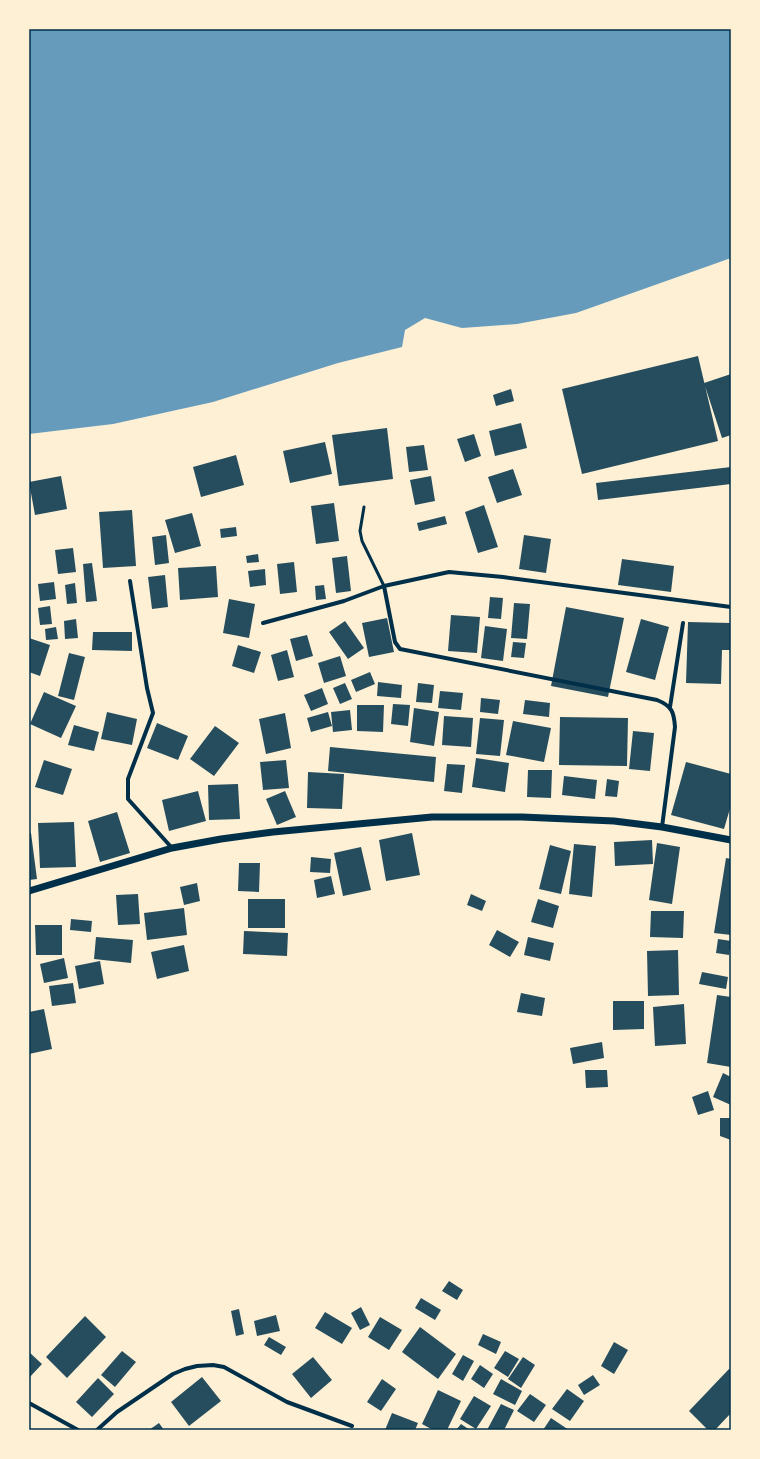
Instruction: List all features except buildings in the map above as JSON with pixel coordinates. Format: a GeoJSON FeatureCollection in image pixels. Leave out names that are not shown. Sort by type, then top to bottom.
{"type":"FeatureCollection","features":[{"type":"Feature","properties":{"kind":"street"},"geometry":{"type":"LineString","coordinates":[[263,623],[344,601],[384,586],[449,572],[503,576],[731,608]]}},
{"type":"Feature","properties":{"kind":"street"},"geometry":{"type":"LineString","coordinates":[[130,581],[147,688],[153,713],[128,779],[128,799],[172,848]]}},
{"type":"Feature","properties":{"kind":"street"},"geometry":{"type":"LineString","coordinates":[[384,586],[395,642],[400,649],[657,700],[670,708],[673,713],[675,727],[662,827]]}},
{"type":"Feature","properties":{"kind":"street"},"geometry":{"type":"LineString","coordinates":[[670,708],[683,623]]}},
{"type":"Feature","properties":{"kind":"street"},"geometry":{"type":"LineString","coordinates":[[29,891],[172,848],[221,839],[273,832],[432,817],[478,816],[570,818],[614,821],[662,827],[731,840]]}},
{"type":"Feature","properties":{"kind":"street"},"geometry":{"type":"LineString","coordinates":[[97,1430],[117,1412],[173,1374],[184,1368],[212,1365],[224,1367],[286,1402],[352,1426]]}},
{"type":"Feature","properties":{"kind":"street"},"geometry":{"type":"LineString","coordinates":[[29,1403],[78,1430]]}},
{"type":"Feature","properties":{"kind":"lane"},"geometry":{"type":"LineString","coordinates":[[364,507],[360,531],[362,540],[384,586]]}},
{"type":"Feature","properties":{"kind":"water"},"geometry":{"type":"Polygon","coordinates":[[[29,29],[731,29],[731,258],[576,313],[517,324],[462,328],[425,318],[405,330],[402,347],[338,363],[213,402],[113,424],[29,434],[29,29]]]}}]}
